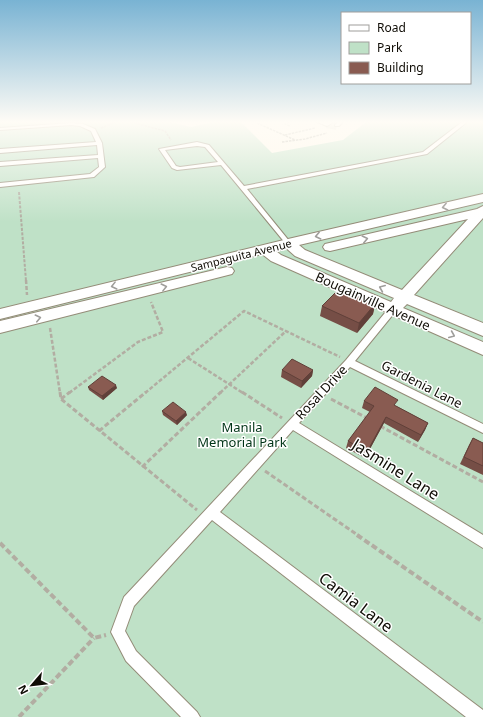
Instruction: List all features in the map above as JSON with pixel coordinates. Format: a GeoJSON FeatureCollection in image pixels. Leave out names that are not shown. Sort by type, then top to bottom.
{"type":"FeatureCollection","features":[{"type":"Feature","properties":{"kind":"street","name":"Sampaguita Avenue"},"geometry":{"type":"LineString","coordinates":[[0,314],[482,207]]}},
{"type":"Feature","properties":{"kind":"street","name":"Rosal Drive"},"geometry":{"type":"LineString","coordinates":[[392,310],[405,297],[482,207]]}},
{"type":"Feature","properties":{"kind":"street","name":"Bougainville Avenue"},"geometry":{"type":"LineString","coordinates":[[294,248],[483,330]]}},
{"type":"Feature","properties":{"kind":"street","name":"Sampaguita Avenue"},"geometry":{"type":"LineString","coordinates":[[0,327],[147,291],[270,254]]}},
{"type":"Feature","properties":{"kind":"street","name":"Bougainville Avenue"},"geometry":{"type":"LineString","coordinates":[[270,254],[392,310],[483,349]]}},
{"type":"Feature","properties":{"kind":"lane"},"geometry":{"type":"LineString","coordinates":[[166,155],[174,167],[179,169],[222,163]]}},
{"type":"Feature","properties":{"kind":"lane"},"geometry":{"type":"LineString","coordinates":[[215,155],[294,248]]}},
{"type":"Feature","properties":{"kind":"lane"},"geometry":{"type":"LineString","coordinates":[[243,188],[412,155]]}},
{"type":"Feature","properties":{"kind":"lane"},"geometry":{"type":"LineString","coordinates":[[0,164],[100,156],[102,167],[92,176],[0,185]]}},
{"type":"Feature","properties":{"kind":"lane","name":"Rosal Drive"},"geometry":{"type":"LineString","coordinates":[[118,632],[129,602],[349,362],[392,310]]}},
{"type":"Feature","properties":{"kind":"lane","name":"Gardenia Lane"},"geometry":{"type":"LineString","coordinates":[[349,362],[483,429]]}},
{"type":"Feature","properties":{"kind":"lane","name":"Jasmine Lane"},"geometry":{"type":"LineString","coordinates":[[292,424],[483,542]]}},
{"type":"Feature","properties":{"kind":"lane","name":"Camia Lane"},"geometry":{"type":"LineString","coordinates":[[212,513],[480,717]]}},
{"type":"Feature","properties":{"kind":"lane"},"geometry":{"type":"LineString","coordinates":[[118,632],[132,656],[192,717]]}},
{"type":"Feature","properties":{"kind":"path"},"geometry":{"type":"LineString","coordinates":[[19,184],[28,307]]}},
{"type":"Feature","properties":{"kind":"path"},"geometry":{"type":"LineString","coordinates":[[61,398],[138,342],[163,332],[147,291]]}},
{"type":"Feature","properties":{"kind":"path"},"geometry":{"type":"LineString","coordinates":[[99,431],[244,311],[349,362]]}},
{"type":"Feature","properties":{"kind":"path"},"geometry":{"type":"LineString","coordinates":[[48,316],[61,398],[142,467],[197,511],[212,513]]}},
{"type":"Feature","properties":{"kind":"path"},"geometry":{"type":"LineString","coordinates":[[142,467],[286,331]]}},
{"type":"Feature","properties":{"kind":"path"},"geometry":{"type":"LineString","coordinates":[[188,358],[292,424]]}},
{"type":"Feature","properties":{"kind":"path"},"geometry":{"type":"LineString","coordinates":[[320,393],[368,419]]}},
{"type":"Feature","properties":{"kind":"path"},"geometry":{"type":"LineString","coordinates":[[375,423],[483,482]]}},
{"type":"Feature","properties":{"kind":"path"},"geometry":{"type":"LineString","coordinates":[[255,464],[483,622]]}},
{"type":"Feature","properties":{"kind":"path"},"geometry":{"type":"LineString","coordinates":[[0,543],[94,638]]}},
{"type":"Feature","properties":{"kind":"path"},"geometry":{"type":"LineString","coordinates":[[19,717],[94,638],[118,632]]}},
{"type":"Feature","properties":{"kind":"green space","name":"Manila Memorial Park"},"geometry":{"type":"Polygon","coordinates":[[[0,155],[483,155],[483,717],[0,717],[0,155]]]}},
{"type":"Feature","properties":{"kind":"building"},"geometry":{"type":"Polygon","coordinates":[[[339,289],[375,304],[359,323],[322,306],[339,289]]]}},
{"type":"Feature","properties":{"kind":"building"},"geometry":{"type":"Polygon","coordinates":[[[292,359],[313,370],[302,381],[282,370],[292,359]]]}},
{"type":"Feature","properties":{"kind":"building"},"geometry":{"type":"Polygon","coordinates":[[[102,376],[116,385],[102,396],[88,387],[102,376]]]}},
{"type":"Feature","properties":{"kind":"building"},"geometry":{"type":"Polygon","coordinates":[[[375,387],[398,400],[394,405],[428,423],[421,435],[386,417],[367,452],[348,441],[374,406],[364,401],[375,387]]]}},
{"type":"Feature","properties":{"kind":"building"},"geometry":{"type":"Polygon","coordinates":[[[173,402],[186,412],[176,421],[162,411],[173,402]]]}},
{"type":"Feature","properties":{"kind":"building"},"geometry":{"type":"Polygon","coordinates":[[[473,438],[483,443],[483,466],[464,457],[473,438]]]}}]}
